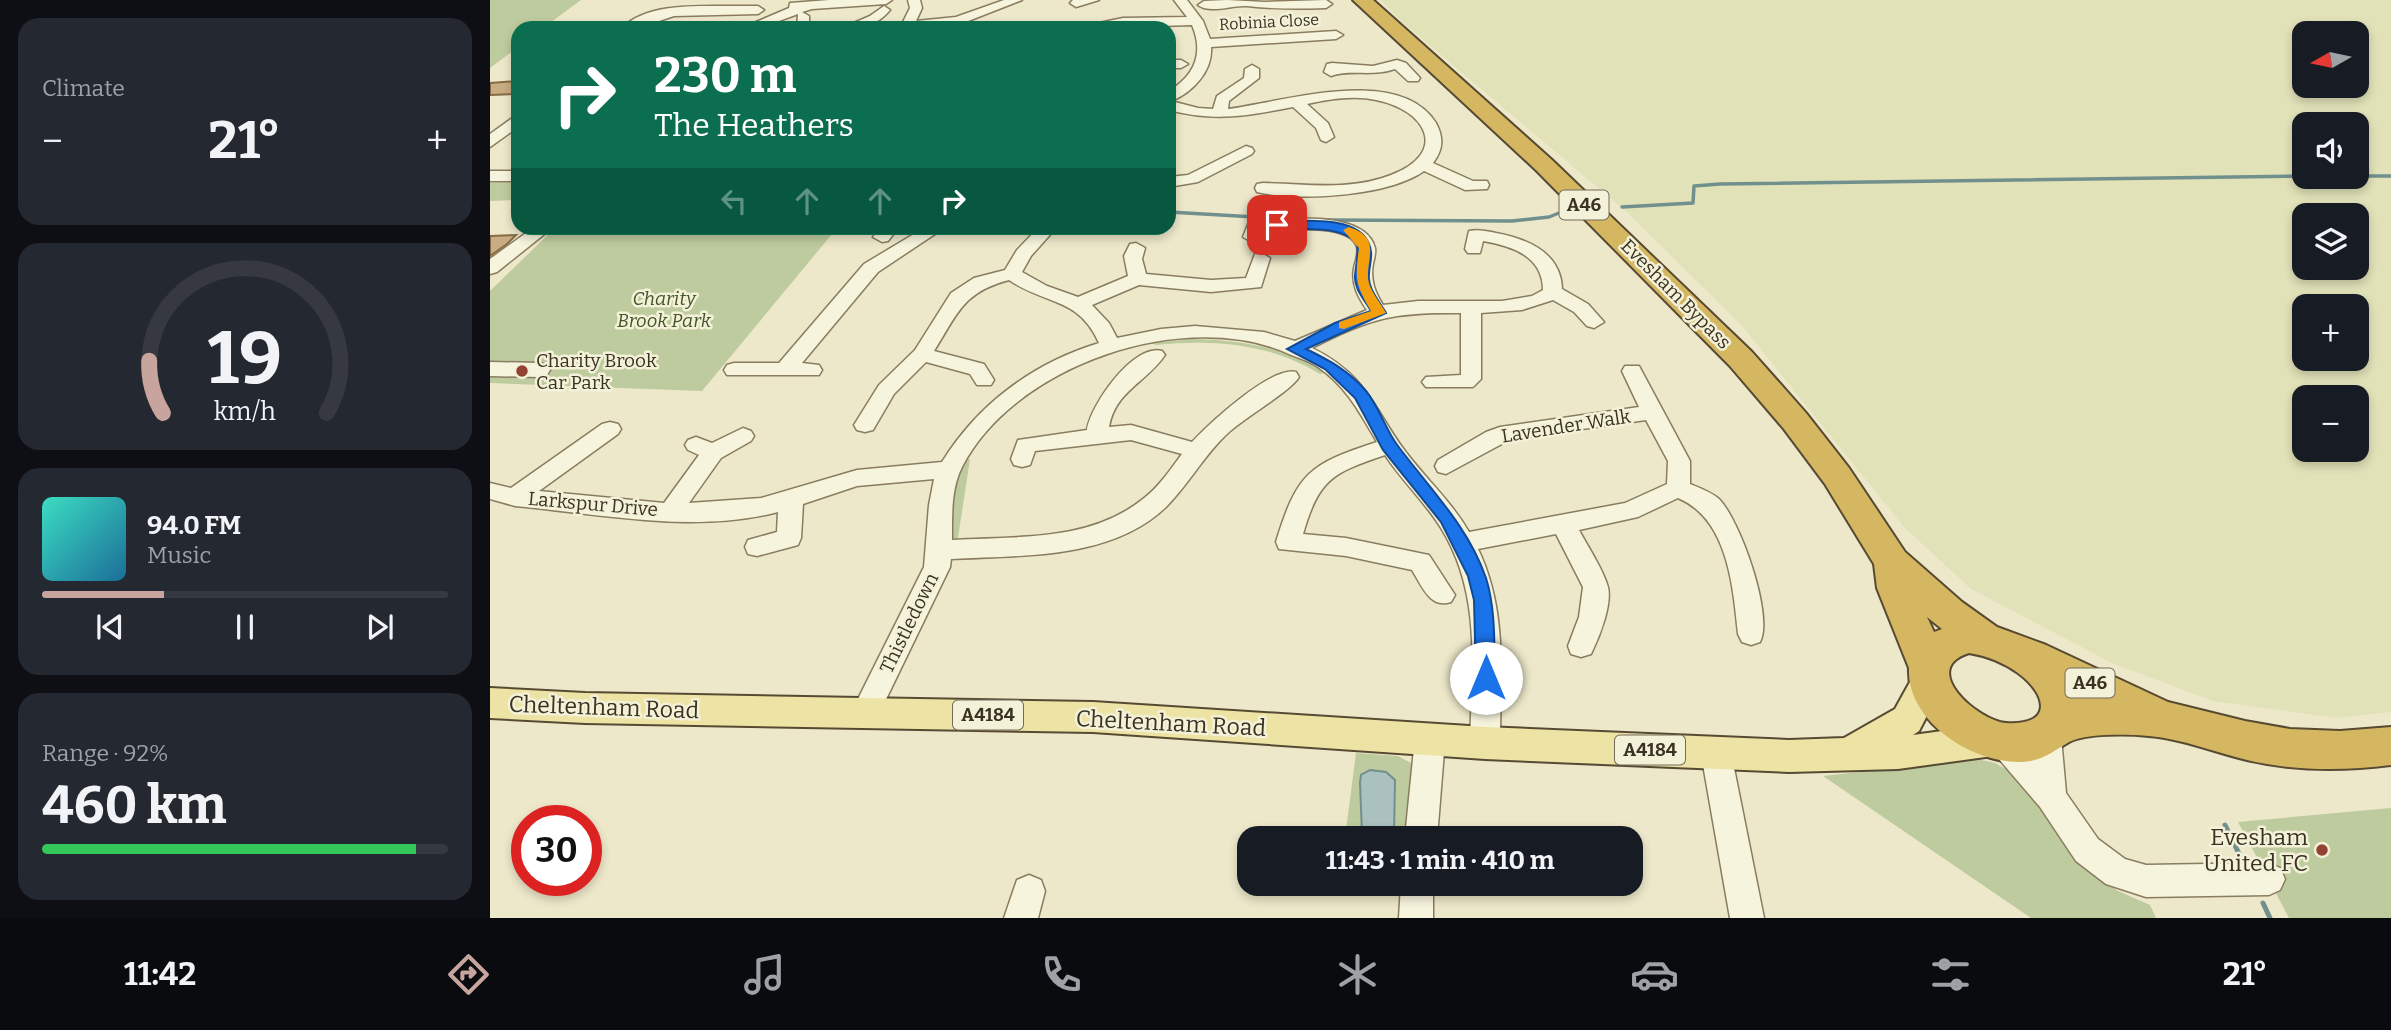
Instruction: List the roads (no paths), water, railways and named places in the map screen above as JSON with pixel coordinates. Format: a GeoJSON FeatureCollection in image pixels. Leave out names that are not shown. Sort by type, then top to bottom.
{"type":"FeatureCollection","features":[{"type":"Feature","properties":{"kind":"highway","name":"Evesham Bypass"},"geometry":{"type":"LineString","coordinates":[[1362,0],[1544,165],[1741,359],[1796,421],[1837,476],[1892,562],[1948,613],[2000,644]]}},
{"type":"Feature","properties":{"kind":"highway","name":"Evesham Bypass"},"geometry":{"type":"LineString","coordinates":[[1892,562],[1896,589],[1928,673]]}},
{"type":"Feature","properties":{"kind":"highway"},"geometry":{"type":"LineString","coordinates":[[1969,637],[2000,644],[2036,663],[2050,679],[2059,697],[2061,714],[2051,732],[2022,744],[1998,741],[1976,733],[1953,717],[1936,698],[1928,673],[1937,648],[1946,642],[1969,637]]}},
{"type":"Feature","properties":{"kind":"highway","name":"A46"},"geometry":{"type":"LineString","coordinates":[[2000,644],[2095,685],[2161,719],[2256,743],[2299,749],[2334,751],[2391,746]]}},
{"type":"Feature","properties":{"kind":"highway","name":"A46"},"geometry":{"type":"LineString","coordinates":[[2051,732],[2081,720],[2161,719]]}},
{"type":"Feature","properties":{"kind":"main road","name":"Cheltenham Road"},"geometry":{"type":"LineString","coordinates":[[1851,753],[1907,720],[1928,673]]}},
{"type":"Feature","properties":{"kind":"main road","name":"Cheltenham Road"},"geometry":{"type":"LineString","coordinates":[[490,703],[585,708],[1159,720],[1485,743],[1789,756],[1898,753],[1998,741]]}},
{"type":"Feature","properties":{"kind":"street"},"geometry":{"type":"LineString","coordinates":[[909,21],[916,8],[914,0]]}},
{"type":"Feature","properties":{"kind":"street"},"geometry":{"type":"LineString","coordinates":[[958,21],[1016,0]]}},
{"type":"Feature","properties":{"kind":"street"},"geometry":{"type":"LineString","coordinates":[[1076,3],[1093,0]]}},
{"type":"Feature","properties":{"kind":"street"},"geometry":{"type":"LineString","coordinates":[[1176,92],[1192,81],[1205,62],[1204,43],[1197,21],[1180,0]]}},
{"type":"Feature","properties":{"kind":"street"},"geometry":{"type":"LineString","coordinates":[[1204,5],[1236,1],[1326,4]]}},
{"type":"Feature","properties":{"kind":"street"},"geometry":{"type":"LineString","coordinates":[[643,21],[675,13],[885,5]]}},
{"type":"Feature","properties":{"kind":"street"},"geometry":{"type":"LineString","coordinates":[[869,21],[875,19],[885,5]]}},
{"type":"Feature","properties":{"kind":"street"},"geometry":{"type":"LineString","coordinates":[[778,11],[794,21]]}},
{"type":"Feature","properties":{"kind":"street"},"geometry":{"type":"LineString","coordinates":[[1176,23],[1197,21]]}},
{"type":"Feature","properties":{"kind":"street","name":"Robinia Close"},"geometry":{"type":"LineString","coordinates":[[1204,43],[1335,30],[1349,42]]}},
{"type":"Feature","properties":{"kind":"street"},"geometry":{"type":"LineString","coordinates":[[1331,72],[1332,67],[1373,70],[1395,61],[1404,66],[1413,78]]}},
{"type":"Feature","properties":{"kind":"street"},"geometry":{"type":"LineString","coordinates":[[1220,114],[1222,99],[1249,81],[1252,78],[1252,70]]}},
{"type":"Feature","properties":{"kind":"street"},"geometry":{"type":"LineString","coordinates":[[1367,93],[1368,79],[1373,70]]}},
{"type":"Feature","properties":{"kind":"street"},"geometry":{"type":"LineString","coordinates":[[1176,107],[1191,112],[1220,114],[1295,101],[1367,93],[1403,103],[1426,120],[1434,144],[1423,164],[1397,179],[1371,186],[1287,193],[1263,187]]}},
{"type":"Feature","properties":{"kind":"street"},"geometry":{"type":"LineString","coordinates":[[1295,101],[1323,126],[1325,138]]}},
{"type":"Feature","properties":{"kind":"street"},"geometry":{"type":"LineString","coordinates":[[490,142],[511,125]]}},
{"type":"Feature","properties":{"kind":"street"},"geometry":{"type":"LineString","coordinates":[[1176,181],[1192,179],[1246,150]]}},
{"type":"Feature","properties":{"kind":"street"},"geometry":{"type":"LineString","coordinates":[[1423,164],[1471,186],[1481,185]]}},
{"type":"Feature","properties":{"kind":"street"},"geometry":{"type":"LineString","coordinates":[[490,176],[511,176]]}},
{"type":"Feature","properties":{"kind":"street"},"geometry":{"type":"LineString","coordinates":[[1252,237],[1255,226],[1324,224],[1351,231],[1363,241],[1366,248],[1361,277],[1364,288],[1379,313]]}},
{"type":"Feature","properties":{"kind":"street"},"geometry":{"type":"LineString","coordinates":[[1294,349],[1340,326],[1399,308],[1471,305],[1499,307],[1536,303],[1553,292],[1555,282],[1543,261],[1518,244],[1498,237],[1475,234],[1474,249]]}},
{"type":"Feature","properties":{"kind":"street"},"geometry":{"type":"LineString","coordinates":[[490,268],[535,235]]}},
{"type":"Feature","properties":{"kind":"street"},"geometry":{"type":"LineString","coordinates":[[786,369],[871,268],[923,235]]}},
{"type":"Feature","properties":{"kind":"street"},"geometry":{"type":"LineString","coordinates":[[865,425],[886,390],[922,354],[964,291],[981,282],[1012,274],[1023,254],[1041,235]]}},
{"type":"Feature","properties":{"kind":"street"},"geometry":{"type":"LineString","coordinates":[[1136,248],[1133,261],[1138,279]]}},
{"type":"Feature","properties":{"kind":"street"},"geometry":{"type":"LineString","coordinates":[[1081,303],[1120,284],[1138,279],[1211,286],[1254,283],[1261,258]]}},
{"type":"Feature","properties":{"kind":"street"},"geometry":{"type":"LineString","coordinates":[[1012,274],[1026,285],[1081,303],[1105,331],[1110,345]]}},
{"type":"Feature","properties":{"kind":"street"},"geometry":{"type":"LineString","coordinates":[[1553,292],[1581,308],[1594,323]]}},
{"type":"Feature","properties":{"kind":"street"},"geometry":{"type":"LineString","coordinates":[[1433,382],[1466,382],[1471,379],[1471,305]]}},
{"type":"Feature","properties":{"kind":"street","name":"Thistledown"},"geometry":{"type":"LineString","coordinates":[[865,713],[930,584],[940,550],[941,496],[949,470],[968,439],[996,407],[1039,377],[1110,345],[1162,335],[1225,332],[1276,341],[1330,366],[1346,379],[1375,416],[1389,446],[1431,495],[1461,543],[1476,576],[1483,600],[1485,743]]}},
{"type":"Feature","properties":{"kind":"street"},"geometry":{"type":"LineString","coordinates":[[922,354],[977,369],[984,380]]}},
{"type":"Feature","properties":{"kind":"street"},"geometry":{"type":"LineString","coordinates":[[1097,435],[1098,420],[1105,402],[1155,355]]}},
{"type":"Feature","properties":{"kind":"street"},"geometry":{"type":"LineString","coordinates":[[490,369],[540,370]]}},
{"type":"Feature","properties":{"kind":"street"},"geometry":{"type":"LineString","coordinates":[[734,370],[811,370]]}},
{"type":"Feature","properties":{"kind":"street","name":"Lavender Walk"},"geometry":{"type":"LineString","coordinates":[[1632,371],[1679,460],[1678,488]]}},
{"type":"Feature","properties":{"kind":"street"},"geometry":{"type":"LineString","coordinates":[[940,550],[1058,542],[1101,534],[1150,507],[1198,451],[1240,408],[1289,377]]}},
{"type":"Feature","properties":{"kind":"street","name":"Lavender Walk"},"geometry":{"type":"LineString","coordinates":[[1446,466],[1494,437],[1508,432],[1652,412]]}},
{"type":"Feature","properties":{"kind":"street","name":"Larkspur Drive"},"geometry":{"type":"LineString","coordinates":[[514,497],[539,478],[584,451],[610,429]]}},
{"type":"Feature","properties":{"kind":"street"},"geometry":{"type":"LineString","coordinates":[[1022,459],[1026,445],[1131,432],[1198,451]]}},
{"type":"Feature","properties":{"kind":"street","name":"Larkspur Drive"},"geometry":{"type":"LineString","coordinates":[[671,511],[704,449],[743,436]]}},
{"type":"Feature","properties":{"kind":"street"},"geometry":{"type":"LineString","coordinates":[[1389,446],[1337,463],[1321,473],[1307,488],[1288,542],[1346,547],[1420,562],[1442,595]]}},
{"type":"Feature","properties":{"kind":"street","name":"Larkspur Drive"},"geometry":{"type":"LineString","coordinates":[[490,491],[514,497],[671,511],[726,512],[791,501],[826,486],[880,474],[949,470]]}},
{"type":"Feature","properties":{"kind":"street"},"geometry":{"type":"LineString","coordinates":[[1461,543],[1630,511],[1678,488],[1701,498],[1717,513],[1744,583],[1751,634]]}},
{"type":"Feature","properties":{"kind":"street"},"geometry":{"type":"LineString","coordinates":[[757,547],[789,538],[791,501]]}},
{"type":"Feature","properties":{"kind":"street"},"geometry":{"type":"LineString","coordinates":[[1563,523],[1596,587],[1592,617],[1581,646]]}},
{"type":"Feature","properties":{"kind":"street"},"geometry":{"type":"LineString","coordinates":[[2051,732],[2051,797]]}},
{"type":"Feature","properties":{"kind":"street"},"geometry":{"type":"LineString","coordinates":[[1422,826],[1430,739]]}},
{"type":"Feature","properties":{"kind":"street"},"geometry":{"type":"LineString","coordinates":[[1998,741],[2051,797],[2087,850],[2117,873],[2135,880],[2269,879]]}},
{"type":"Feature","properties":{"kind":"street"},"geometry":{"type":"LineString","coordinates":[[1716,753],[1747,918]]}},
{"type":"Feature","properties":{"kind":"street"},"geometry":{"type":"LineString","coordinates":[[1416,896],[1416,918]]}},
{"type":"Feature","properties":{"kind":"water"},"geometry":{"type":"Polygon","coordinates":[[[1370,770],[1386,772],[1395,780],[1394,826],[1362,826],[1361,775],[1370,770]]]}},
{"type":"Feature","properties":{"kind":"waterway"},"geometry":{"type":"LineString","coordinates":[[1622,207],[1693,203],[1694,186],[1720,184],[2292,176]]}},
{"type":"Feature","properties":{"kind":"waterway"},"geometry":{"type":"LineString","coordinates":[[2369,176],[2391,176]]}},
{"type":"Feature","properties":{"kind":"waterway"},"geometry":{"type":"LineString","coordinates":[[1327,220],[1512,221],[1549,217],[1564,211]]}},
{"type":"Feature","properties":{"kind":"waterway"},"geometry":{"type":"LineString","coordinates":[[1176,212],[1290,219]]}},
{"type":"Feature","properties":{"kind":"waterway"},"geometry":{"type":"LineString","coordinates":[[2225,825],[2245,866]]}},
{"type":"Feature","properties":{"kind":"waterway"},"geometry":{"type":"LineString","coordinates":[[2263,903],[2270,918]]}},
{"type":"Feature","properties":{"kind":"place","name":"Charity Brook Car Park"},"geometry":{"type":"Point","coordinates":[522,371]}},
{"type":"Feature","properties":{"kind":"place","name":"Evesham United FC"},"geometry":{"type":"Point","coordinates":[2322,850]}},
{"type":"Feature","properties":{"kind":"park label","name":"Charity Brook Park"},"geometry":{"type":"Point","coordinates":[664,309]}}]}
